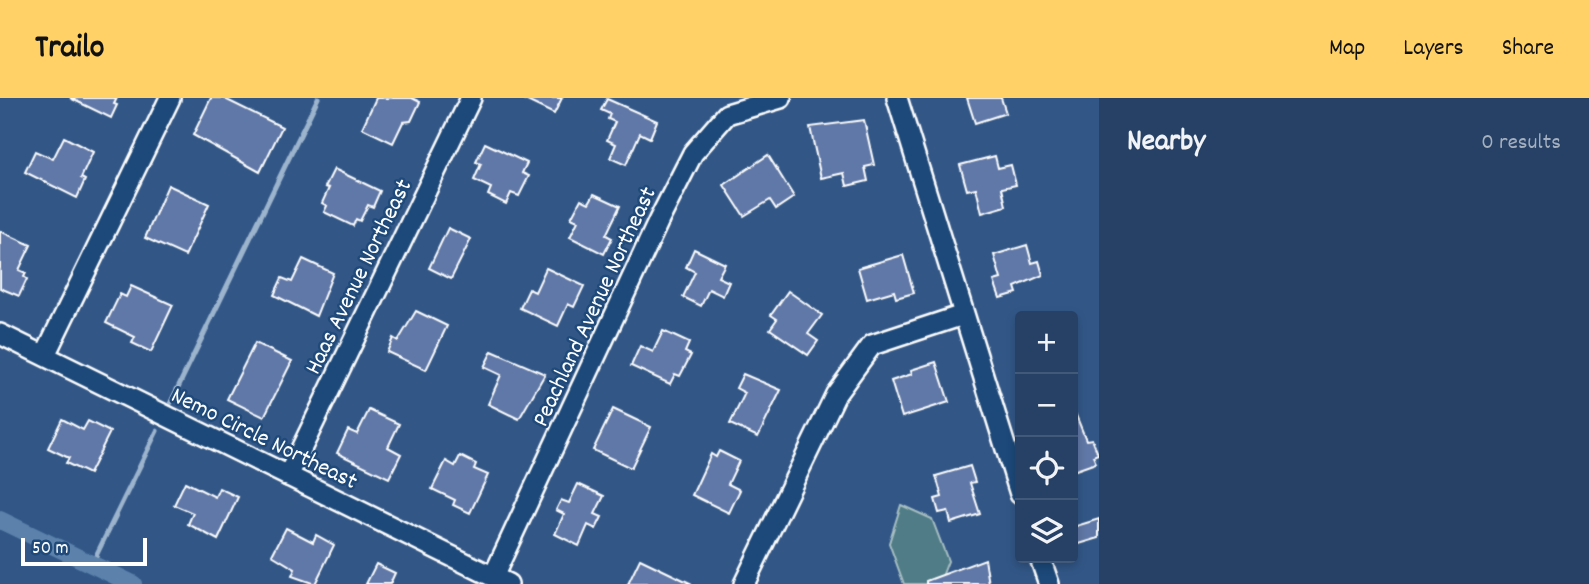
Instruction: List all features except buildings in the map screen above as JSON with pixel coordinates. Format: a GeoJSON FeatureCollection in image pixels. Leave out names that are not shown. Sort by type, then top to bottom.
{"type":"FeatureCollection","features":[{"type":"Feature","properties":{"kind":"street"},"geometry":{"type":"LineString","coordinates":[[45,355],[170,98]]}},
{"type":"Feature","properties":{"kind":"street","name":"Haas Avenue Northeast"},"geometry":{"type":"LineString","coordinates":[[288,476],[471,98]]}},
{"type":"Feature","properties":{"kind":"street","name":"Peachland Avenue Northeast"},"geometry":{"type":"LineString","coordinates":[[500,581],[659,220],[694,153],[727,114],[781,98]]}},
{"type":"Feature","properties":{"kind":"street"},"geometry":{"type":"LineString","coordinates":[[897,98],[1015,478]]}},
{"type":"Feature","properties":{"kind":"street"},"geometry":{"type":"LineString","coordinates":[[744,584],[836,394],[872,345],[963,315]]}},
{"type":"Feature","properties":{"kind":"street","name":"Nemo Circle Northeast"},"geometry":{"type":"LineString","coordinates":[[0,334],[500,581]]}},
{"type":"Feature","properties":{"kind":"street"},"geometry":{"type":"LineString","coordinates":[[1042,563],[1049,584]]}},
{"type":"Feature","properties":{"kind":"green space"},"geometry":{"type":"Polygon","coordinates":[[[901,505],[932,519],[948,561],[939,584],[904,584],[889,543],[901,505]]]}},
{"type":"Feature","properties":{"kind":"waterway"},"geometry":{"type":"LineString","coordinates":[[169,406],[318,98]]}},
{"type":"Feature","properties":{"kind":"waterway"},"geometry":{"type":"LineString","coordinates":[[92,564],[157,431]]}},
{"type":"Feature","properties":{"kind":"waterway"},"geometry":{"type":"LineString","coordinates":[[0,520],[133,584]]}}]}
